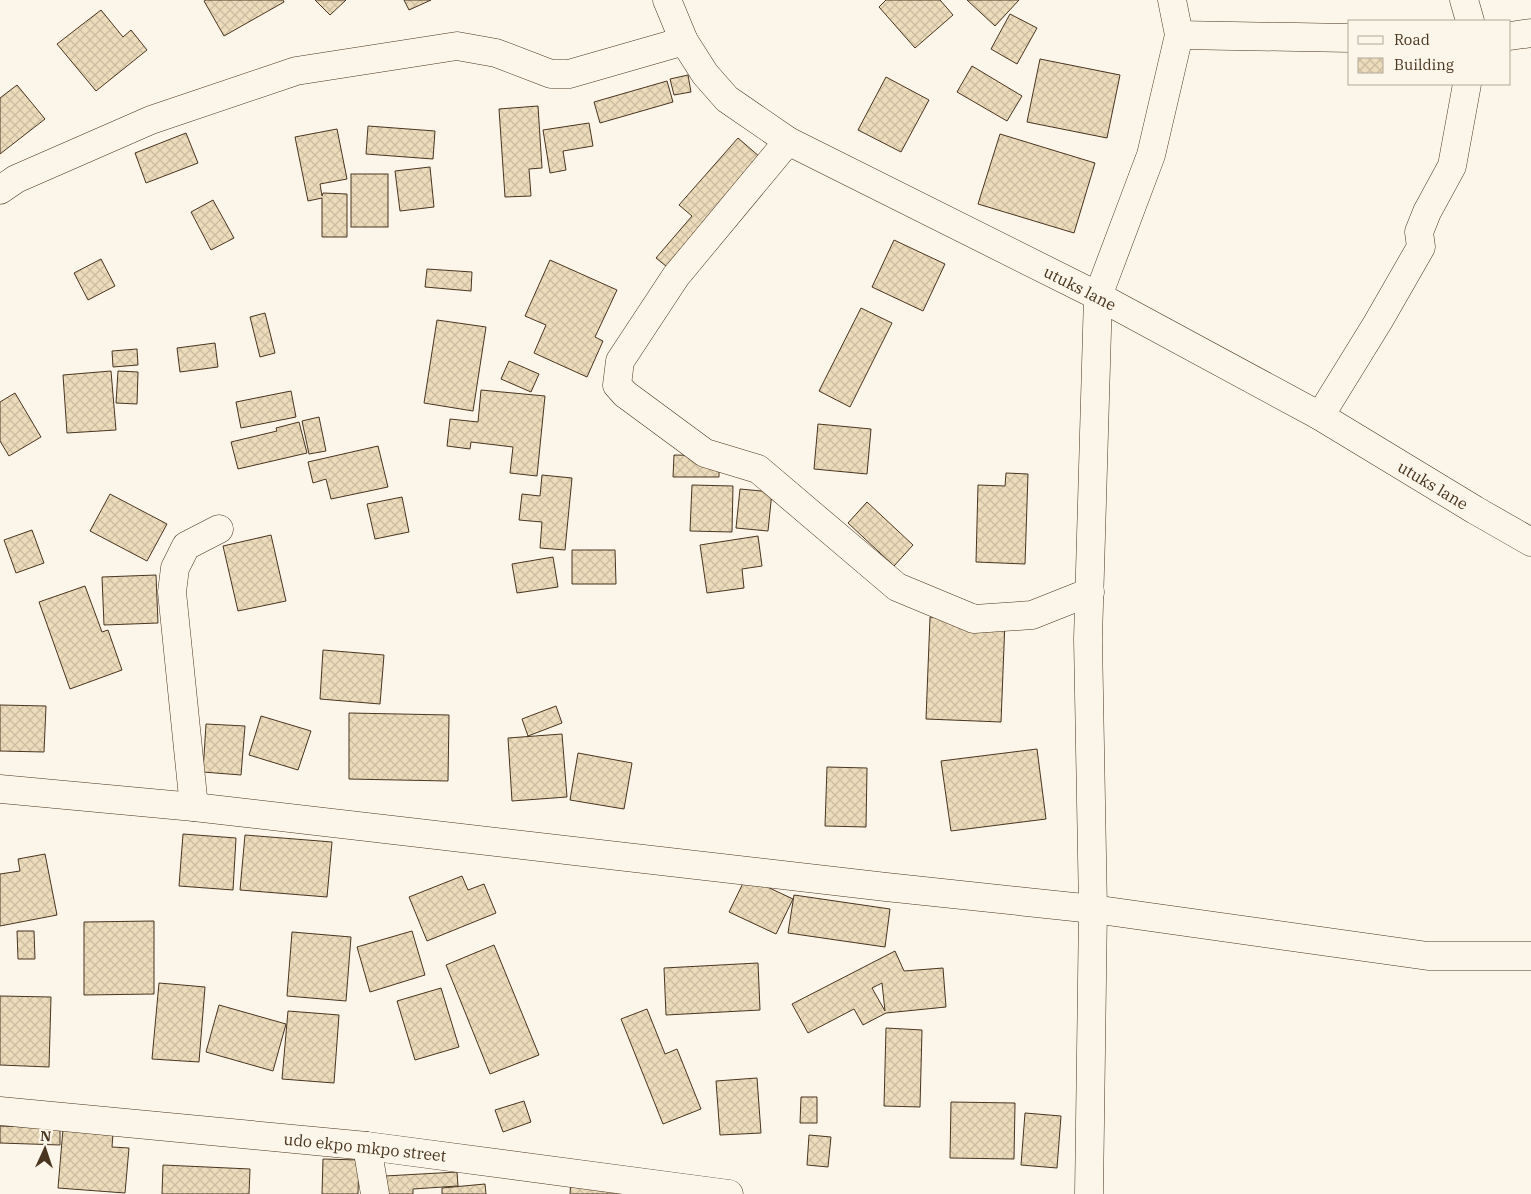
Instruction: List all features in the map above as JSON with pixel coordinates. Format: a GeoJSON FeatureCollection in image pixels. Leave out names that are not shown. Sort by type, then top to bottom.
{"type":"FeatureCollection","features":[{"type":"Feature","properties":{"kind":"street","name":"utuks lane"},"geometry":{"type":"LineString","coordinates":[[667,0],[684,41],[705,74],[727,99],[788,141],[1098,296],[1320,416],[1531,542]]}},
{"type":"Feature","properties":{"kind":"street"},"geometry":{"type":"LineString","coordinates":[[1089,1194],[1093,909],[1088,639],[1098,296],[1151,155],[1179,35],[1172,0]]}},
{"type":"Feature","properties":{"kind":"street"},"geometry":{"type":"LineString","coordinates":[[1464,0],[1470,20]]}},
{"type":"Feature","properties":{"kind":"street"},"geometry":{"type":"LineString","coordinates":[[1511,36],[1531,33]]}},
{"type":"Feature","properties":{"kind":"street"},"geometry":{"type":"LineString","coordinates":[[1179,35],[1348,38]]}},
{"type":"Feature","properties":{"kind":"street"},"geometry":{"type":"LineString","coordinates":[[0,190],[16,179],[151,120],[296,71],[457,46],[496,54],[551,74],[569,74],[684,41]]}},
{"type":"Feature","properties":{"kind":"street"},"geometry":{"type":"LineString","coordinates":[[1320,416],[1378,322],[1421,247],[1419,232],[1426,212],[1452,166],[1467,85]]}},
{"type":"Feature","properties":{"kind":"street"},"geometry":{"type":"LineString","coordinates":[[788,141],[676,276],[620,360],[616,385],[625,394],[705,453],[758,469],[897,587],[974,620],[1032,614],[1090,592]]}},
{"type":"Feature","properties":{"kind":"street"},"geometry":{"type":"LineString","coordinates":[[194,807],[172,592],[175,568],[186,546],[219,529]]}},
{"type":"Feature","properties":{"kind":"street"},"geometry":{"type":"LineString","coordinates":[[0,789],[194,807],[1093,909],[1428,956],[1531,956]]}},
{"type":"Feature","properties":{"kind":"street","name":"udo ekpo mkpo street"},"geometry":{"type":"LineString","coordinates":[[0,1111],[367,1146],[729,1194]]}},
{"type":"Feature","properties":{"kind":"street"},"geometry":{"type":"LineString","coordinates":[[367,1146],[375,1194]]}},
{"type":"Feature","properties":{"kind":"building"},"geometry":{"type":"Polygon","coordinates":[[[283,0],[284,2],[224,36],[204,1],[283,0]]]}},
{"type":"Feature","properties":{"kind":"building"},"geometry":{"type":"Polygon","coordinates":[[[315,0],[346,0],[330,15],[315,0]]]}},
{"type":"Feature","properties":{"kind":"building"},"geometry":{"type":"Polygon","coordinates":[[[404,0],[431,0],[409,10],[404,0]]]}},
{"type":"Feature","properties":{"kind":"building"},"geometry":{"type":"Polygon","coordinates":[[[886,0],[940,0],[953,15],[915,48],[879,7],[886,0]]]}},
{"type":"Feature","properties":{"kind":"building"},"geometry":{"type":"Polygon","coordinates":[[[967,0],[1019,0],[995,26],[967,0]]]}},
{"type":"Feature","properties":{"kind":"building"},"geometry":{"type":"Polygon","coordinates":[[[101,10],[123,37],[131,30],[147,50],[96,91],[57,44],[101,10]]]}},
{"type":"Feature","properties":{"kind":"building"},"geometry":{"type":"Polygon","coordinates":[[[1010,14],[1037,28],[1017,64],[991,49],[1010,14]]]}},
{"type":"Feature","properties":{"kind":"building"},"geometry":{"type":"Polygon","coordinates":[[[1040,59],[1120,75],[1107,138],[1027,122],[1040,59]]]}},
{"type":"Feature","properties":{"kind":"building"},"geometry":{"type":"Polygon","coordinates":[[[972,66],[1022,96],[1007,121],[957,92],[972,66]]]}},
{"type":"Feature","properties":{"kind":"building"},"geometry":{"type":"Polygon","coordinates":[[[688,75],[691,92],[674,95],[670,79],[688,75]]]}},
{"type":"Feature","properties":{"kind":"building"},"geometry":{"type":"Polygon","coordinates":[[[886,77],[929,100],[901,152],[858,130],[886,77]]]}},
{"type":"Feature","properties":{"kind":"building"},"geometry":{"type":"Polygon","coordinates":[[[667,81],[673,102],[600,123],[594,102],[667,81]]]}},
{"type":"Feature","properties":{"kind":"building"},"geometry":{"type":"Polygon","coordinates":[[[17,85],[45,119],[0,154],[0,98],[17,85]]]}},
{"type":"Feature","properties":{"kind":"building"},"geometry":{"type":"Polygon","coordinates":[[[538,106],[542,168],[529,169],[531,196],[505,197],[499,109],[538,106]]]}},
{"type":"Feature","properties":{"kind":"building"},"geometry":{"type":"Polygon","coordinates":[[[589,123],[593,146],[563,151],[566,170],[550,173],[543,130],[589,123]]]}},
{"type":"Feature","properties":{"kind":"building"},"geometry":{"type":"Polygon","coordinates":[[[368,126],[435,131],[433,159],[366,154],[368,126]]]}},
{"type":"Feature","properties":{"kind":"building"},"geometry":{"type":"Polygon","coordinates":[[[337,129],[347,179],[320,184],[322,196],[323,193],[347,194],[347,237],[322,237],[322,198],[308,201],[295,137],[337,129]]]}},
{"type":"Feature","properties":{"kind":"building"},"geometry":{"type":"Polygon","coordinates":[[[186,133],[198,163],[146,183],[135,153],[186,133]]]}},
{"type":"Feature","properties":{"kind":"building"},"geometry":{"type":"Polygon","coordinates":[[[1000,134],[1095,163],[1074,233],[978,204],[1000,134]]]}},
{"type":"Feature","properties":{"kind":"building"},"geometry":{"type":"Polygon","coordinates":[[[738,138],[768,164],[672,271],[656,258],[692,216],[679,205],[738,138]]]}},
{"type":"Feature","properties":{"kind":"building"},"geometry":{"type":"Polygon","coordinates":[[[430,167],[434,207],[400,211],[395,171],[430,167]]]}},
{"type":"Feature","properties":{"kind":"building"},"geometry":{"type":"Polygon","coordinates":[[[351,174],[388,174],[388,227],[351,227],[351,174]]]}},
{"type":"Feature","properties":{"kind":"building"},"geometry":{"type":"Polygon","coordinates":[[[213,200],[234,238],[211,250],[191,212],[213,200]]]}},
{"type":"Feature","properties":{"kind":"building"},"geometry":{"type":"Polygon","coordinates":[[[894,240],[945,264],[923,311],[872,287],[894,240]]]}},
{"type":"Feature","properties":{"kind":"building"},"geometry":{"type":"Polygon","coordinates":[[[101,259],[115,286],[88,300],[74,273],[101,259]]]}},
{"type":"Feature","properties":{"kind":"building"},"geometry":{"type":"Polygon","coordinates":[[[550,260],[617,290],[595,337],[603,341],[587,377],[534,353],[546,325],[525,316],[550,260]]]}},
{"type":"Feature","properties":{"kind":"building"},"geometry":{"type":"Polygon","coordinates":[[[427,269],[472,272],[471,291],[425,287],[427,269]]]}},
{"type":"Feature","properties":{"kind":"building"},"geometry":{"type":"Polygon","coordinates":[[[861,308],[892,323],[850,407],[819,391],[861,308]]]}},
{"type":"Feature","properties":{"kind":"building"},"geometry":{"type":"Polygon","coordinates":[[[265,313],[275,353],[260,357],[250,317],[265,313]]]}},
{"type":"Feature","properties":{"kind":"building"},"geometry":{"type":"Polygon","coordinates":[[[437,320],[486,327],[473,411],[424,403],[437,320]]]}},
{"type":"Feature","properties":{"kind":"building"},"geometry":{"type":"Polygon","coordinates":[[[215,343],[218,367],[180,372],[177,348],[215,343]]]}},
{"type":"Feature","properties":{"kind":"building"},"geometry":{"type":"Polygon","coordinates":[[[137,349],[138,365],[113,367],[112,351],[137,349]]]}},
{"type":"Feature","properties":{"kind":"building"},"geometry":{"type":"Polygon","coordinates":[[[509,361],[539,374],[531,392],[501,379],[509,361]]]}},
{"type":"Feature","properties":{"kind":"building"},"geometry":{"type":"Polygon","coordinates":[[[111,371],[116,430],[67,433],[63,375],[111,371]]]}},
{"type":"Feature","properties":{"kind":"building"},"geometry":{"type":"Polygon","coordinates":[[[118,371],[138,372],[137,404],[116,403],[118,371]]]}},
{"type":"Feature","properties":{"kind":"building"},"geometry":{"type":"Polygon","coordinates":[[[481,390],[545,396],[537,476],[510,473],[513,447],[471,442],[470,449],[447,446],[450,419],[478,422],[481,390]]]}},
{"type":"Feature","properties":{"kind":"building"},"geometry":{"type":"Polygon","coordinates":[[[291,391],[296,417],[241,428],[236,402],[291,391]]]}},
{"type":"Feature","properties":{"kind":"building"},"geometry":{"type":"Polygon","coordinates":[[[15,393],[41,437],[9,456],[0,441],[0,402],[15,393]]]}},
{"type":"Feature","properties":{"kind":"building"},"geometry":{"type":"Polygon","coordinates":[[[319,417],[326,451],[309,454],[302,421],[319,417]]]}},
{"type":"Feature","properties":{"kind":"building"},"geometry":{"type":"Polygon","coordinates":[[[299,422],[307,453],[238,469],[231,442],[277,431],[276,428],[299,422]]]}},
{"type":"Feature","properties":{"kind":"building"},"geometry":{"type":"Polygon","coordinates":[[[818,424],[871,429],[867,474],[814,469],[818,424]]]}},
{"type":"Feature","properties":{"kind":"building"},"geometry":{"type":"Polygon","coordinates":[[[378,446],[388,487],[331,499],[326,479],[313,483],[308,462],[378,446]]]}},
{"type":"Feature","properties":{"kind":"building"},"geometry":{"type":"Polygon","coordinates":[[[674,455],[719,456],[719,477],[673,477],[674,455]]]}},
{"type":"Feature","properties":{"kind":"building"},"geometry":{"type":"Polygon","coordinates":[[[1006,473],[1028,474],[1025,564],[976,562],[978,485],[1005,486],[1006,473]]]}},
{"type":"Feature","properties":{"kind":"building"},"geometry":{"type":"Polygon","coordinates":[[[542,475],[572,478],[565,550],[540,548],[542,522],[519,520],[522,494],[540,496],[542,475]]]}},
{"type":"Feature","properties":{"kind":"building"},"geometry":{"type":"Polygon","coordinates":[[[692,485],[733,486],[732,532],[690,531],[692,485]]]}},
{"type":"Feature","properties":{"kind":"building"},"geometry":{"type":"Polygon","coordinates":[[[740,489],[772,492],[768,531],[736,528],[740,489]]]}},
{"type":"Feature","properties":{"kind":"building"},"geometry":{"type":"Polygon","coordinates":[[[110,494],[167,524],[147,561],[90,531],[110,494]]]}},
{"type":"Feature","properties":{"kind":"building"},"geometry":{"type":"Polygon","coordinates":[[[402,497],[409,532],[375,539],[367,504],[402,497]]]}},
{"type":"Feature","properties":{"kind":"building"},"geometry":{"type":"Polygon","coordinates":[[[867,502],[913,545],[894,566],[848,523],[867,502]]]}},
{"type":"Feature","properties":{"kind":"building"},"geometry":{"type":"Polygon","coordinates":[[[32,530],[44,563],[16,573],[4,540],[32,530]]]}},
{"type":"Feature","properties":{"kind":"building"},"geometry":{"type":"Polygon","coordinates":[[[271,535],[286,601],[238,611],[223,546],[271,535]]]}},
{"type":"Feature","properties":{"kind":"building"},"geometry":{"type":"Polygon","coordinates":[[[758,536],[762,566],[742,569],[744,588],[707,593],[700,545],[758,536]]]}},
{"type":"Feature","properties":{"kind":"building"},"geometry":{"type":"Polygon","coordinates":[[[572,550],[615,550],[616,584],[572,584],[572,550]]]}},
{"type":"Feature","properties":{"kind":"building"},"geometry":{"type":"Polygon","coordinates":[[[553,557],[558,587],[517,593],[512,564],[553,557]]]}},
{"type":"Feature","properties":{"kind":"building"},"geometry":{"type":"Polygon","coordinates":[[[156,575],[158,623],[104,625],[102,577],[156,575]]]}},
{"type":"Feature","properties":{"kind":"building"},"geometry":{"type":"Polygon","coordinates":[[[85,586],[102,632],[108,630],[122,670],[70,689],[39,602],[85,586]]]}},
{"type":"Feature","properties":{"kind":"building"},"geometry":{"type":"Polygon","coordinates":[[[930,617],[1005,621],[1001,722],[926,719],[930,617]]]}},
{"type":"Feature","properties":{"kind":"building"},"geometry":{"type":"Polygon","coordinates":[[[323,650],[384,655],[380,704],[320,699],[323,650]]]}},
{"type":"Feature","properties":{"kind":"building"},"geometry":{"type":"Polygon","coordinates":[[[0,705],[46,706],[44,752],[0,751],[0,705]]]}},
{"type":"Feature","properties":{"kind":"building"},"geometry":{"type":"Polygon","coordinates":[[[556,706],[562,723],[528,736],[522,719],[556,706]]]}},
{"type":"Feature","properties":{"kind":"building"},"geometry":{"type":"Polygon","coordinates":[[[349,713],[449,715],[448,781],[349,779],[349,713]]]}},
{"type":"Feature","properties":{"kind":"building"},"geometry":{"type":"Polygon","coordinates":[[[261,716],[311,731],[298,770],[249,755],[261,716]]]}},
{"type":"Feature","properties":{"kind":"building"},"geometry":{"type":"Polygon","coordinates":[[[206,724],[245,726],[241,775],[203,772],[206,724]]]}},
{"type":"Feature","properties":{"kind":"building"},"geometry":{"type":"Polygon","coordinates":[[[562,734],[567,797],[512,801],[508,738],[562,734]]]}},
{"type":"Feature","properties":{"kind":"building"},"geometry":{"type":"Polygon","coordinates":[[[1037,749],[1046,819],[951,831],[941,761],[1037,749]]]}},
{"type":"Feature","properties":{"kind":"building"},"geometry":{"type":"Polygon","coordinates":[[[578,753],[632,763],[624,809],[570,800],[578,753]]]}},
{"type":"Feature","properties":{"kind":"building"},"geometry":{"type":"Polygon","coordinates":[[[827,767],[867,768],[866,827],[825,826],[827,767]]]}},
{"type":"Feature","properties":{"kind":"building"},"geometry":{"type":"Polygon","coordinates":[[[183,834],[236,838],[233,890],[179,886],[183,834]]]}},
{"type":"Feature","properties":{"kind":"building"},"geometry":{"type":"Polygon","coordinates":[[[245,835],[332,842],[327,897],[240,890],[245,835]]]}},
{"type":"Feature","properties":{"kind":"building"},"geometry":{"type":"Polygon","coordinates":[[[45,854],[57,915],[0,926],[0,874],[20,871],[18,859],[45,854]]]}},
{"type":"Feature","properties":{"kind":"building"},"geometry":{"type":"Polygon","coordinates":[[[462,876],[468,890],[484,884],[496,913],[427,941],[409,897],[462,876]]]}},
{"type":"Feature","properties":{"kind":"building"},"geometry":{"type":"Polygon","coordinates":[[[746,877],[793,899],[776,934],[729,912],[746,877]]]}},
{"type":"Feature","properties":{"kind":"building"},"geometry":{"type":"Polygon","coordinates":[[[794,895],[890,909],[885,947],[788,933],[794,895]]]}},
{"type":"Feature","properties":{"kind":"building"},"geometry":{"type":"Polygon","coordinates":[[[154,921],[154,994],[84,995],[84,922],[154,921]]]}},
{"type":"Feature","properties":{"kind":"building"},"geometry":{"type":"Polygon","coordinates":[[[17,931],[34,931],[35,959],[18,959],[17,931]]]}},
{"type":"Feature","properties":{"kind":"building"},"geometry":{"type":"Polygon","coordinates":[[[412,931],[425,975],[370,992],[357,947],[412,931]]]}},
{"type":"Feature","properties":{"kind":"building"},"geometry":{"type":"Polygon","coordinates":[[[292,932],[351,937],[346,1001],[287,996],[292,932]]]}},
{"type":"Feature","properties":{"kind":"building"},"geometry":{"type":"Polygon","coordinates":[[[494,945],[539,1055],[490,1074],[446,965],[494,945]]]}},
{"type":"Feature","properties":{"kind":"building"},"geometry":{"type":"Polygon","coordinates":[[[895,951],[904,971],[943,968],[946,1007],[886,1013],[863,1025],[854,1009],[808,1033],[792,1004],[895,951]],[[882,983],[872,988],[885,1011],[882,983]]]}},
{"type":"Feature","properties":{"kind":"building"},"geometry":{"type":"Polygon","coordinates":[[[758,963],[760,1010],[666,1015],[664,968],[758,963]]]}},
{"type":"Feature","properties":{"kind":"building"},"geometry":{"type":"Polygon","coordinates":[[[159,983],[205,987],[199,1062],[152,1059],[159,983]]]}},
{"type":"Feature","properties":{"kind":"building"},"geometry":{"type":"Polygon","coordinates":[[[441,988],[459,1047],[415,1060],[397,1001],[441,988]]]}},
{"type":"Feature","properties":{"kind":"building"},"geometry":{"type":"Polygon","coordinates":[[[0,996],[51,997],[49,1067],[0,1065],[0,996]]]}},
{"type":"Feature","properties":{"kind":"building"},"geometry":{"type":"Polygon","coordinates":[[[219,1005],[286,1024],[273,1071],[206,1052],[219,1005]]]}},
{"type":"Feature","properties":{"kind":"building"},"geometry":{"type":"Polygon","coordinates":[[[647,1009],[665,1054],[677,1049],[701,1109],[663,1124],[621,1019],[647,1009]]]}},
{"type":"Feature","properties":{"kind":"building"},"geometry":{"type":"Polygon","coordinates":[[[288,1011],[339,1015],[334,1083],[282,1079],[288,1011]]]}},
{"type":"Feature","properties":{"kind":"building"},"geometry":{"type":"Polygon","coordinates":[[[886,1028],[922,1030],[920,1107],[884,1106],[886,1028]]]}},
{"type":"Feature","properties":{"kind":"building"},"geometry":{"type":"Polygon","coordinates":[[[757,1078],[761,1133],[720,1135],[716,1081],[757,1078]]]}},
{"type":"Feature","properties":{"kind":"building"},"geometry":{"type":"Polygon","coordinates":[[[801,1097],[817,1097],[817,1123],[800,1123],[801,1097]]]}},
{"type":"Feature","properties":{"kind":"building"},"geometry":{"type":"Polygon","coordinates":[[[524,1101],[531,1122],[503,1132],[495,1110],[524,1101]]]}},
{"type":"Feature","properties":{"kind":"building"},"geometry":{"type":"Polygon","coordinates":[[[951,1102],[1015,1103],[1014,1159],[950,1158],[951,1102]]]}},
{"type":"Feature","properties":{"kind":"building"},"geometry":{"type":"Polygon","coordinates":[[[1025,1113],[1061,1116],[1057,1168],[1021,1165],[1025,1113]]]}},
{"type":"Feature","properties":{"kind":"building"},"geometry":{"type":"Polygon","coordinates":[[[0,1126],[60,1128],[60,1145],[0,1143],[0,1126]]]}},
{"type":"Feature","properties":{"kind":"building"},"geometry":{"type":"Polygon","coordinates":[[[63,1129],[113,1133],[112,1147],[129,1148],[125,1193],[58,1188],[63,1129]]]}},
{"type":"Feature","properties":{"kind":"building"},"geometry":{"type":"Polygon","coordinates":[[[809,1135],[831,1137],[828,1167],[807,1165],[809,1135]]]}},
{"type":"Feature","properties":{"kind":"building"},"geometry":{"type":"Polygon","coordinates":[[[323,1159],[359,1160],[358,1194],[322,1194],[323,1159]]]}},
{"type":"Feature","properties":{"kind":"building"},"geometry":{"type":"Polygon","coordinates":[[[163,1165],[250,1169],[249,1194],[162,1194],[163,1165]]]}},
{"type":"Feature","properties":{"kind":"building"},"geometry":{"type":"Polygon","coordinates":[[[457,1172],[458,1186],[413,1189],[413,1194],[386,1194],[385,1176],[457,1172]]]}},
{"type":"Feature","properties":{"kind":"building"},"geometry":{"type":"Polygon","coordinates":[[[571,1179],[625,1194],[570,1194],[571,1179]]]}},
{"type":"Feature","properties":{"kind":"building"},"geometry":{"type":"Polygon","coordinates":[[[485,1184],[486,1194],[442,1194],[442,1188],[485,1184]]]}}]}
